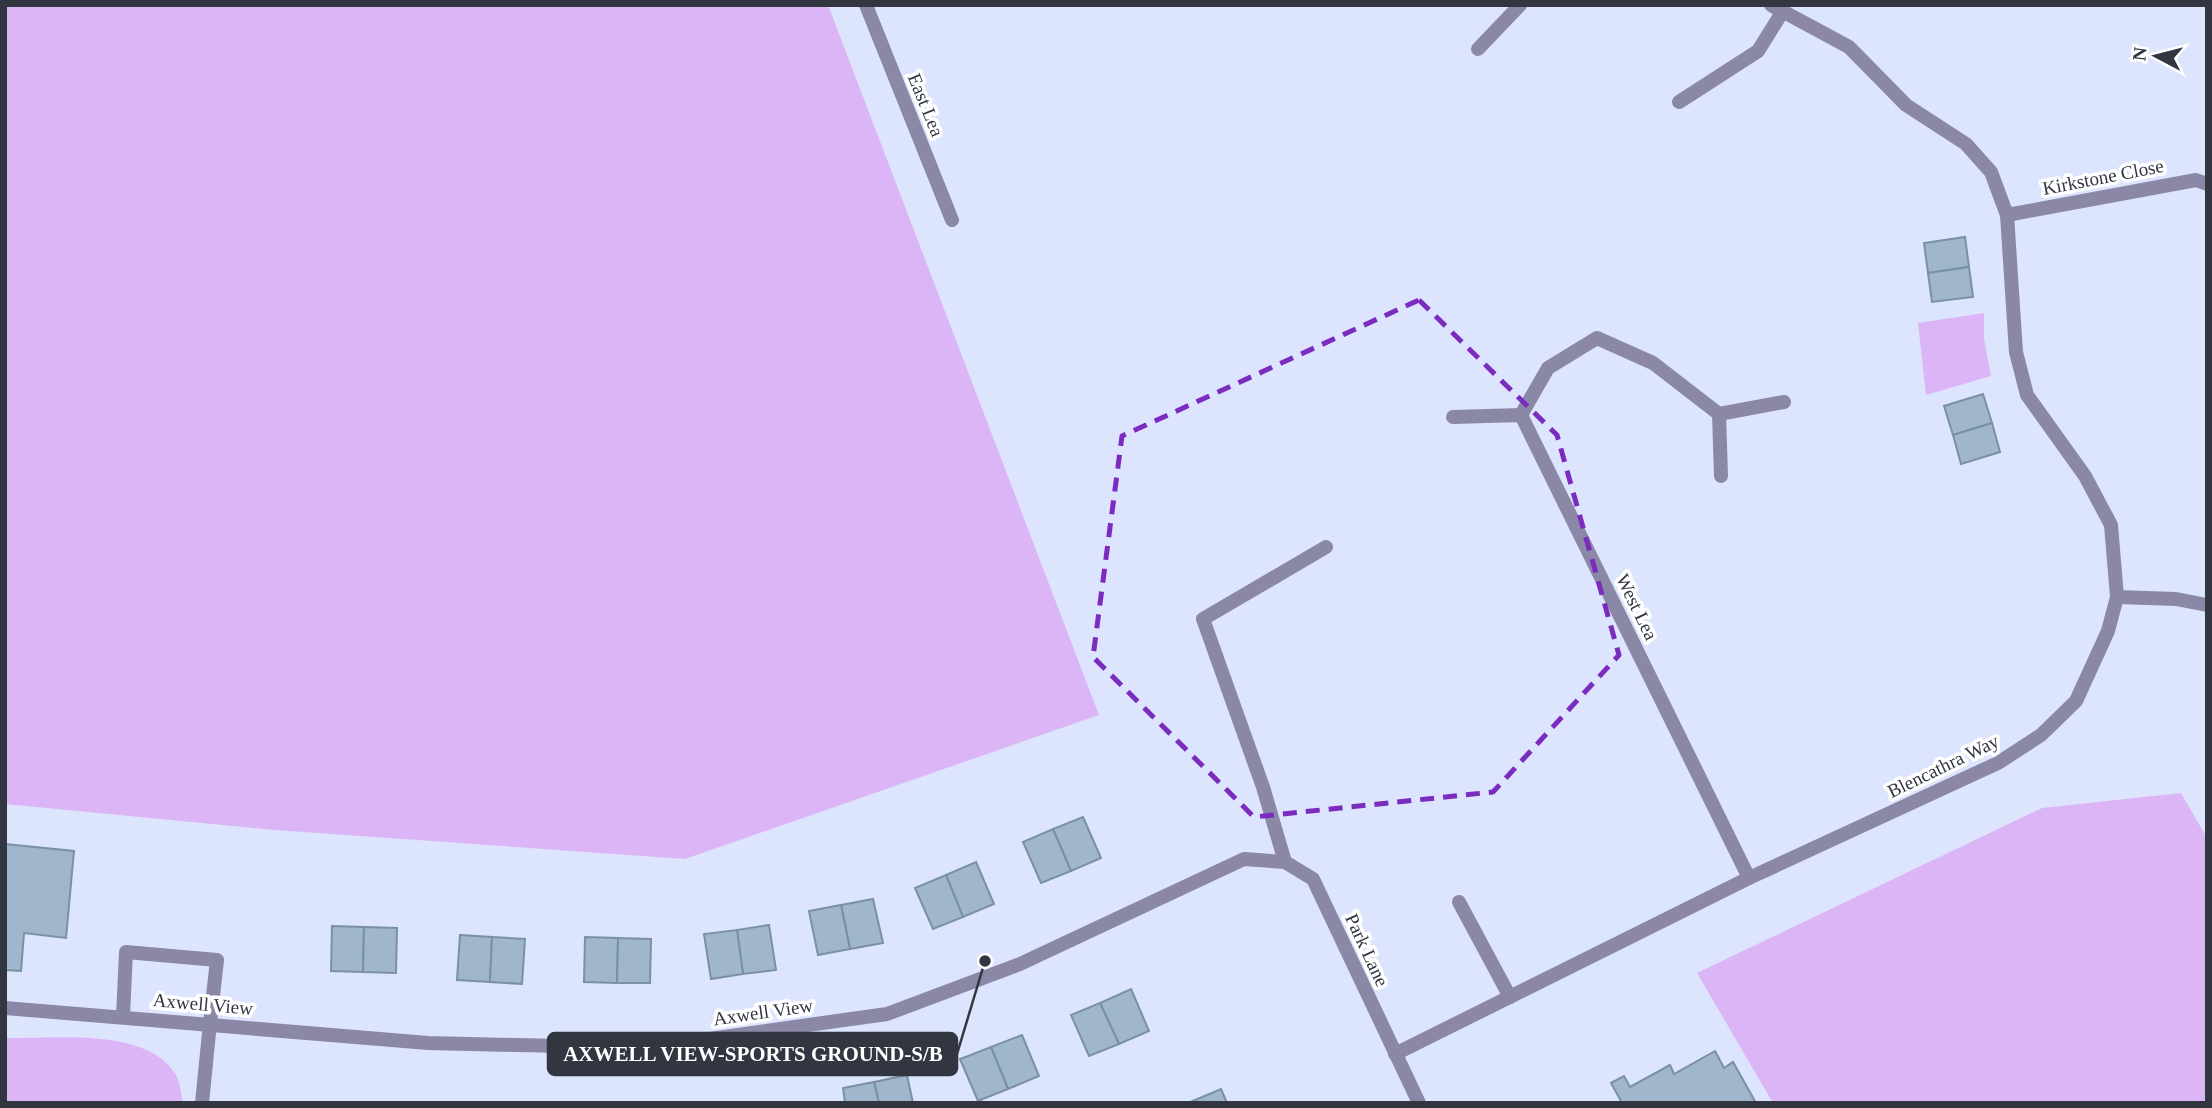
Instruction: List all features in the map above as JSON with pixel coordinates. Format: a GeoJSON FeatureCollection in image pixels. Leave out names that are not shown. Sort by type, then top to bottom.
{"type":"FeatureCollection","features":[{"type":"Feature","properties":{"kind":"street","name":"East Lea"},"geometry":{"type":"LineString","coordinates":[[866,5],[952,220]]}},
{"type":"Feature","properties":{"kind":"street"},"geometry":{"type":"LineString","coordinates":[[1478,49],[1520,5]]}},
{"type":"Feature","properties":{"kind":"street"},"geometry":{"type":"LineString","coordinates":[[1679,102],[1758,51],[1783,9]]}},
{"type":"Feature","properties":{"kind":"street","name":"Blencathra Way"},"geometry":{"type":"LineString","coordinates":[[1395,1054],[1749,878],[1998,763],[2041,735],[2077,701],[2094,667],[2117,597],[2111,525],[2085,476],[2027,395],[2016,352],[2014,279],[2007,215],[1991,172],[1966,144],[1906,105],[1849,47],[1783,9]]}},
{"type":"Feature","properties":{"kind":"street","name":"Kirkstone Close"},"geometry":{"type":"LineString","coordinates":[[2007,215],[2196,180],[2207,184]]}},
{"type":"Feature","properties":{"kind":"street"},"geometry":{"type":"LineString","coordinates":[[1453,417],[1521,415],[1548,368],[1597,338],[1653,363],[1718,414],[1784,402]]}},
{"type":"Feature","properties":{"kind":"street"},"geometry":{"type":"LineString","coordinates":[[1718,414],[1721,475]]}},
{"type":"Feature","properties":{"kind":"street","name":"West Lea"},"geometry":{"type":"LineString","coordinates":[[1521,415],[1749,878]]}},
{"type":"Feature","properties":{"kind":"street"},"geometry":{"type":"LineString","coordinates":[[1285,862],[1263,787],[1203,619],[1326,547]]}},
{"type":"Feature","properties":{"kind":"street"},"geometry":{"type":"LineString","coordinates":[[2117,597],[2176,598],[2207,606]]}},
{"type":"Feature","properties":{"kind":"street","name":"Park Lane"},"geometry":{"type":"LineString","coordinates":[[1244,859],[1285,862],[1313,879],[1419,1103]]}},
{"type":"Feature","properties":{"kind":"street","name":"Axwell View"},"geometry":{"type":"LineString","coordinates":[[5,1008],[428,1043],[644,1048],[887,1014],[1020,964],[1244,859]]}},
{"type":"Feature","properties":{"kind":"street"},"geometry":{"type":"LineString","coordinates":[[1459,902],[1510,996]]}},
{"type":"Feature","properties":{"kind":"street"},"geometry":{"type":"LineString","coordinates":[[123,1016],[126,952],[216,960],[202,1103]]}},
{"type":"Feature","properties":{"kind":"highlighted area"},"geometry":{"type":"Polygon","coordinates":[[[1419,300],[1557,435],[1619,655],[1493,792],[1254,817],[1093,657],[1122,436],[1419,300]]]}},
{"type":"Feature","properties":{"kind":"shaded area"},"geometry":{"type":"Polygon","coordinates":[[[5,5],[828,5],[1099,715],[685,859],[275,830],[5,804],[5,5]]]}},
{"type":"Feature","properties":{"kind":"shaded area"},"geometry":{"type":"Polygon","coordinates":[[[1984,313],[1984,339],[1991,376],[1926,395],[1918,323],[1984,313]]]}},
{"type":"Feature","properties":{"kind":"shaded area"},"geometry":{"type":"Polygon","coordinates":[[[2181,793],[2207,838],[2207,1103],[1773,1103],[1697,973],[2042,808],[2181,793]]]}},
{"type":"Feature","properties":{"kind":"shaded area"},"geometry":{"type":"Polygon","coordinates":[[[5,1038],[97,1038],[142,1048],[160,1058],[174,1072],[183,1103],[5,1103],[5,1038]]]}},
{"type":"Feature","properties":{"kind":"building"},"geometry":{"type":"Polygon","coordinates":[[[1965,237],[1969,267],[1928,273],[1924,243],[1965,237]]]}},
{"type":"Feature","properties":{"kind":"building"},"geometry":{"type":"Polygon","coordinates":[[[1969,267],[1973,297],[1932,302],[1928,273],[1969,267]]]}},
{"type":"Feature","properties":{"kind":"building"},"geometry":{"type":"Polygon","coordinates":[[[1983,394],[1992,423],[1953,435],[1944,406],[1983,394]]]}},
{"type":"Feature","properties":{"kind":"building"},"geometry":{"type":"Polygon","coordinates":[[[1992,423],[2000,452],[1961,464],[1953,435],[1992,423]]]}},
{"type":"Feature","properties":{"kind":"building"},"geometry":{"type":"Polygon","coordinates":[[[1083,817],[1101,858],[1071,871],[1053,829],[1083,817]]]}},
{"type":"Feature","properties":{"kind":"building"},"geometry":{"type":"Polygon","coordinates":[[[1053,829],[1071,871],[1041,883],[1023,842],[1053,829]]]}},
{"type":"Feature","properties":{"kind":"building"},"geometry":{"type":"Polygon","coordinates":[[[5,844],[74,851],[66,938],[24,933],[21,971],[5,970],[5,844]]]}},
{"type":"Feature","properties":{"kind":"building"},"geometry":{"type":"Polygon","coordinates":[[[976,862],[994,904],[963,917],[946,875],[976,862]]]}},
{"type":"Feature","properties":{"kind":"building"},"geometry":{"type":"Polygon","coordinates":[[[946,875],[963,917],[933,929],[915,888],[946,875]]]}},
{"type":"Feature","properties":{"kind":"building"},"geometry":{"type":"Polygon","coordinates":[[[873,899],[883,943],[850,949],[841,905],[873,899]]]}},
{"type":"Feature","properties":{"kind":"building"},"geometry":{"type":"Polygon","coordinates":[[[841,905],[850,949],[818,955],[809,911],[841,905]]]}},
{"type":"Feature","properties":{"kind":"building"},"geometry":{"type":"Polygon","coordinates":[[[769,925],[776,970],[743,974],[737,930],[769,925]]]}},
{"type":"Feature","properties":{"kind":"building"},"geometry":{"type":"Polygon","coordinates":[[[332,926],[364,927],[363,972],[331,971],[332,926]]]}},
{"type":"Feature","properties":{"kind":"building"},"geometry":{"type":"Polygon","coordinates":[[[364,927],[397,928],[396,973],[363,972],[364,927]]]}},
{"type":"Feature","properties":{"kind":"building"},"geometry":{"type":"Polygon","coordinates":[[[737,930],[743,974],[711,979],[704,934],[737,930]]]}},
{"type":"Feature","properties":{"kind":"building"},"geometry":{"type":"Polygon","coordinates":[[[460,935],[492,937],[490,982],[457,980],[460,935]]]}},
{"type":"Feature","properties":{"kind":"building"},"geometry":{"type":"Polygon","coordinates":[[[492,937],[525,939],[522,984],[490,982],[492,937]]]}},
{"type":"Feature","properties":{"kind":"building"},"geometry":{"type":"Polygon","coordinates":[[[585,937],[618,938],[617,983],[584,982],[585,937]]]}},
{"type":"Feature","properties":{"kind":"building"},"geometry":{"type":"Polygon","coordinates":[[[618,938],[651,939],[650,983],[617,983],[618,938]]]}},
{"type":"Feature","properties":{"kind":"building"},"geometry":{"type":"Polygon","coordinates":[[[1131,989],[1149,1031],[1119,1044],[1100,1003],[1131,989]]]}},
{"type":"Feature","properties":{"kind":"building"},"geometry":{"type":"Polygon","coordinates":[[[1100,1003],[1119,1044],[1089,1056],[1071,1015],[1100,1003]]]}},
{"type":"Feature","properties":{"kind":"building"},"geometry":{"type":"Polygon","coordinates":[[[1022,1035],[1039,1076],[1008,1089],[991,1047],[1022,1035]]]}},
{"type":"Feature","properties":{"kind":"building"},"geometry":{"type":"Polygon","coordinates":[[[991,1047],[1008,1089],[978,1101],[960,1059],[991,1047]]]}},
{"type":"Feature","properties":{"kind":"building"},"geometry":{"type":"Polygon","coordinates":[[[1715,1051],[1724,1068],[1733,1062],[1756,1103],[1622,1103],[1611,1083],[1624,1076],[1630,1087],[1670,1065],[1674,1074],[1715,1051]]]}},
{"type":"Feature","properties":{"kind":"building"},"geometry":{"type":"Polygon","coordinates":[[[907,1075],[913,1103],[879,1103],[874,1082],[907,1075]]]}},
{"type":"Feature","properties":{"kind":"building"},"geometry":{"type":"Polygon","coordinates":[[[874,1082],[879,1103],[845,1103],[843,1088],[874,1082]]]}},
{"type":"Feature","properties":{"kind":"building"},"geometry":{"type":"Polygon","coordinates":[[[1221,1089],[1227,1103],[1188,1103],[1221,1089]]]}},
{"type":"Feature","properties":{"kind":"place","name":"AXWELL VIEW-SPORTS GROUND-S/B"},"geometry":{"type":"Point","coordinates":[985,961]}}]}
